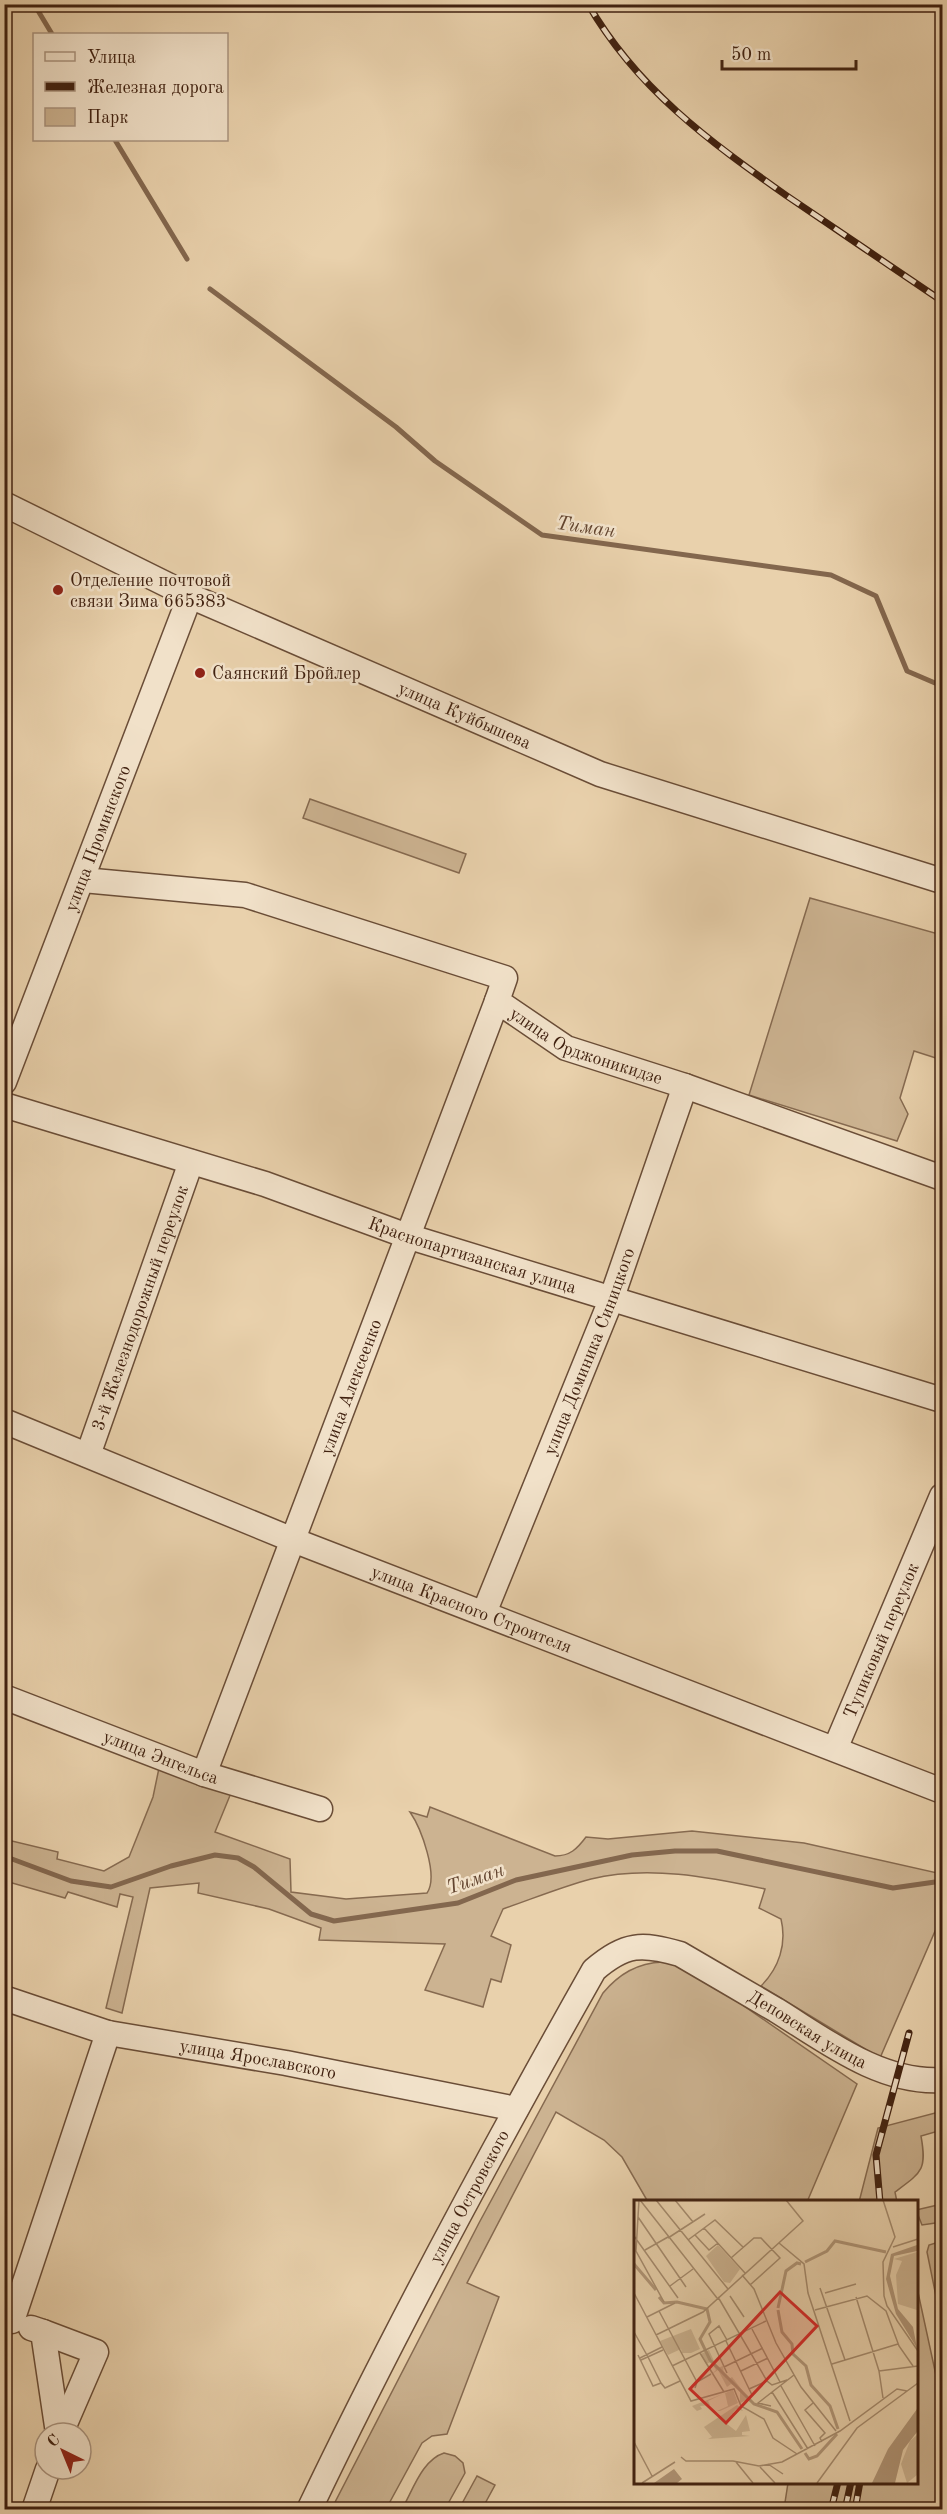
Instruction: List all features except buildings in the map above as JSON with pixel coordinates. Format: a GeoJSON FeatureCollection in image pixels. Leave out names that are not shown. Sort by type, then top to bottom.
{"type":"FeatureCollection","features":[{"type":"Feature","properties":{"kind":"street","name":"улица Куйбышева"},"geometry":{"type":"LineString","coordinates":[[4,504],[190,596],[600,774],[942,880]]}},
{"type":"Feature","properties":{"kind":"street","name":"улица Проминского"},"geometry":{"type":"LineString","coordinates":[[4,1082],[190,596]]}},
{"type":"Feature","properties":{"kind":"street","name":"улица Орджоникидзе"},"geometry":{"type":"LineString","coordinates":[[83,880],[244,896],[505,978],[497,1001],[566,1048],[685,1086],[942,1178]]}},
{"type":"Feature","properties":{"kind":"street","name":"улица Алексеенко"},"geometry":{"type":"LineString","coordinates":[[204,1774],[410,1237],[497,1001]]}},
{"type":"Feature","properties":{"kind":"street","name":"улица Доминика Синицкого"},"geometry":{"type":"LineString","coordinates":[[484,1613],[610,1300],[685,1086]]}},
{"type":"Feature","properties":{"kind":"street","name":"Краснопартизанская улица"},"geometry":{"type":"LineString","coordinates":[[4,1105],[265,1184],[410,1237],[610,1300],[942,1400]]}},
{"type":"Feature","properties":{"kind":"street","name":"3-й Железнодорожный переулок"},"geometry":{"type":"LineString","coordinates":[[88,1455],[191,1162]]}},
{"type":"Feature","properties":{"kind":"street","name":"улица Красного Строителя"},"geometry":{"type":"LineString","coordinates":[[4,1421],[293,1539],[942,1791]]}},
{"type":"Feature","properties":{"kind":"street","name":"Тупиковый переулок"},"geometry":{"type":"LineString","coordinates":[[835,1749],[942,1496]]}},
{"type":"Feature","properties":{"kind":"street","name":"улица Энгельса"},"geometry":{"type":"LineString","coordinates":[[4,1697],[204,1774],[320,1809]]}},
{"type":"Feature","properties":{"kind":"street","name":"улица Островского"},"geometry":{"type":"LineString","coordinates":[[309,2510],[360,2404],[516,2109],[594,1970],[623,1950],[636,1947],[650,1946],[680,1954]]}},
{"type":"Feature","properties":{"kind":"street","name":"Деповская улица"},"geometry":{"type":"LineString","coordinates":[[680,1954],[853,2057],[893,2074],[931,2081],[942,2080]]}},
{"type":"Feature","properties":{"kind":"street","name":"улица Ярославского"},"geometry":{"type":"LineString","coordinates":[[4,1998],[108,2033],[286,2063],[516,2109]]}},
{"type":"Feature","properties":{"kind":"street"},"geometry":{"type":"LineString","coordinates":[[64,2421],[96,2352],[8,2319],[108,2033]]}},
{"type":"Feature","properties":{"kind":"street"},"geometry":{"type":"LineString","coordinates":[[43,2332],[57,2421]]}},
{"type":"Feature","properties":{"kind":"street"},"geometry":{"type":"LineString","coordinates":[[34,2510],[44,2481]]}},
{"type":"Feature","properties":{"kind":"green space"},"geometry":{"type":"Polygon","coordinates":[[[310,799],[466,854],[459,873],[303,818],[310,799]]]}},
{"type":"Feature","properties":{"kind":"green space"},"geometry":{"type":"Polygon","coordinates":[[[810,898],[942,935],[942,1060],[914,1051],[900,1098],[908,1114],[897,1141],[749,1095],[810,898]]]}},
{"type":"Feature","properties":{"kind":"green space"},"geometry":{"type":"Polygon","coordinates":[[[159,1768],[231,1793],[215,1832],[290,1859],[291,1892],[346,1899],[427,1893],[430,1885],[430,1864],[419,1829],[410,1812],[427,1817],[430,1807],[555,1856],[573,1851],[586,1837],[608,1839],[692,1831],[804,1843],[942,1874],[942,1915],[880,2058],[761,1986],[777,1963],[783,1937],[781,1919],[759,1908],[765,1889],[678,1874],[634,1873],[591,1879],[503,1909],[491,1936],[511,1945],[501,1982],[491,1979],[483,2007],[425,1990],[445,1944],[319,1940],[321,1928],[269,1909],[198,1893],[199,1883],[150,1888],[122,2013],[106,2008],[133,1897],[120,1894],[117,1907],[68,1892],[65,1898],[5,1881],[5,1844],[12,1841],[58,1852],[57,1859],[104,1871],[129,1857],[153,1797],[159,1768]]]}},
{"type":"Feature","properties":{"kind":"green space"},"geometry":{"type":"Polygon","coordinates":[[[663,1962],[683,1967],[699,1975],[857,2084],[808,2200],[647,2200],[622,2157],[604,2140],[556,2112],[467,2283],[499,2297],[447,2434],[432,2436],[422,2443],[386,2509],[331,2510],[479,2223],[603,1993],[622,1975],[637,1967],[663,1962]]]}},
{"type":"Feature","properties":{"kind":"green space"},"geometry":{"type":"Polygon","coordinates":[[[935,2113],[942,2117],[942,2130],[921,2136],[923,2163],[917,2174],[895,2192],[897,2200],[860,2200],[878,2128],[935,2113]]]}},
{"type":"Feature","properties":{"kind":"green space"},"geometry":{"type":"Polygon","coordinates":[[[942,2204],[942,2222],[922,2225],[917,2210],[942,2204]]]}},
{"type":"Feature","properties":{"kind":"green space"},"geometry":{"type":"Polygon","coordinates":[[[942,2241],[942,2316],[927,2252],[929,2245],[942,2241]]]}},
{"type":"Feature","properties":{"kind":"green space"},"geometry":{"type":"Polygon","coordinates":[[[917,2288],[942,2403],[942,2509],[784,2509],[788,2484],[917,2484],[917,2288]]]}},
{"type":"Feature","properties":{"kind":"green space"},"geometry":{"type":"Polygon","coordinates":[[[444,2453],[455,2456],[463,2463],[465,2473],[445,2509],[402,2509],[424,2469],[436,2457],[444,2453]]]}},
{"type":"Feature","properties":{"kind":"green space"},"geometry":{"type":"Polygon","coordinates":[[[477,2476],[495,2485],[482,2509],[459,2509],[477,2476]]]}},
{"type":"Feature","properties":{"kind":"waterway"},"geometry":{"type":"LineString","coordinates":[[34,4],[51,33]]}},
{"type":"Feature","properties":{"kind":"waterway"},"geometry":{"type":"LineString","coordinates":[[116,141],[187,259]]}},
{"type":"Feature","properties":{"kind":"waterway","name":"Тиман"},"geometry":{"type":"LineString","coordinates":[[210,289],[396,427],[435,461],[542,535],[831,575],[876,596],[907,671],[942,686]]}},
{"type":"Feature","properties":{"kind":"waterway","name":"Тиман"},"geometry":{"type":"LineString","coordinates":[[4,1856],[71,1881],[111,1887],[171,1866],[215,1855],[238,1858],[254,1867],[311,1914],[334,1921],[458,1903],[516,1880],[632,1855],[675,1851],[717,1851],[893,1888],[942,1881]]}},
{"type":"Feature","properties":{"kind":"railway"},"geometry":{"type":"LineString","coordinates":[[588,4],[607,34],[652,88],[703,133],[787,196],[942,301]]}},
{"type":"Feature","properties":{"kind":"railway"},"geometry":{"type":"LineString","coordinates":[[880,2200],[876,2155],[909,2033]]}},
{"type":"Feature","properties":{"kind":"railway"},"geometry":{"type":"LineString","coordinates":[[831,2510],[838,2484]]}},
{"type":"Feature","properties":{"kind":"railway"},"geometry":{"type":"LineString","coordinates":[[845,2510],[851,2484]]}},
{"type":"Feature","properties":{"kind":"railway"},"geometry":{"type":"LineString","coordinates":[[855,2510],[860,2484]]}},
{"type":"Feature","properties":{"kind":"place","name":"Отделение почтовой связи Зима 665383"},"geometry":{"type":"Point","coordinates":[58,590]}},
{"type":"Feature","properties":{"kind":"place","name":"Саянский Бройлер"},"geometry":{"type":"Point","coordinates":[200,673]}}]}
